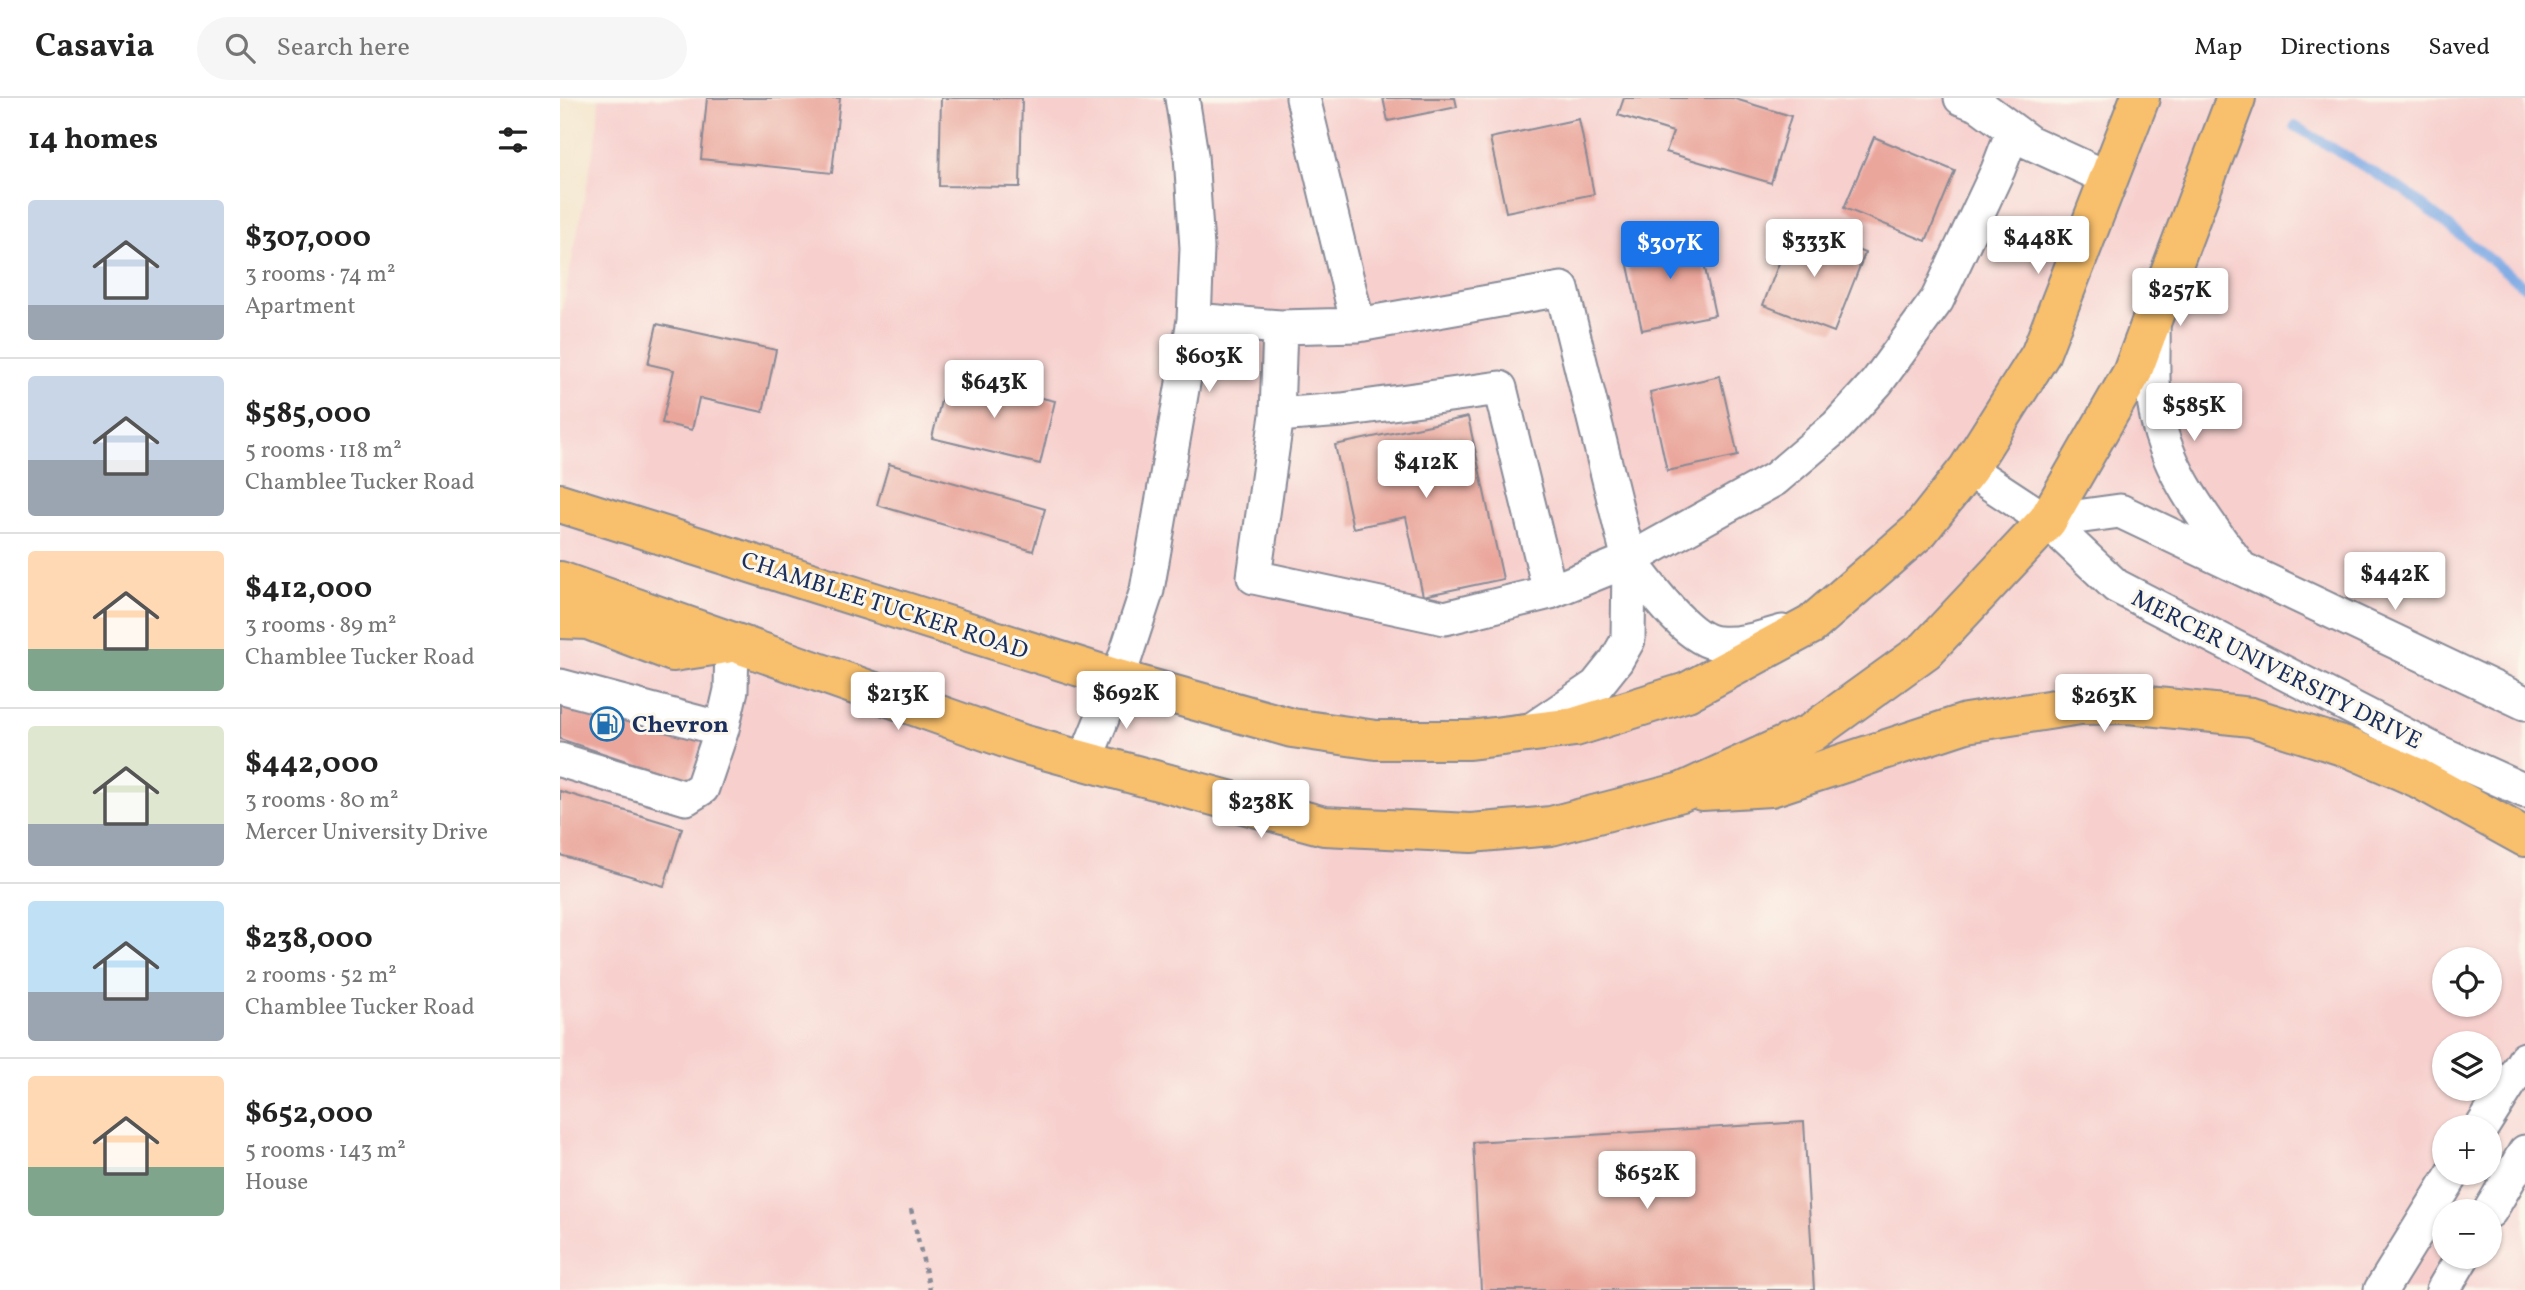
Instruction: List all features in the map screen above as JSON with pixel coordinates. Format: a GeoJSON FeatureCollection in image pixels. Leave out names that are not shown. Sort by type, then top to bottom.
{"type":"FeatureCollection","features":[{"type":"Feature","properties":{"kind":"main road","name":"CHAMBLEE TUCKER ROAD"},"geometry":{"type":"LineString","coordinates":[[560,503],[1118,679],[1292,728],[1376,740],[1469,740],[1575,727],[1687,692],[1811,625],[1919,531],[1968,469],[2040,355],[2140,98]]}},
{"type":"Feature","properties":{"kind":"main road"},"geometry":{"type":"LineString","coordinates":[[560,581],[1022,744],[1324,826],[1471,834],[1551,826],[1682,792],[1811,733],[1926,650],[2047,521],[2132,373],[2236,98]]}},
{"type":"Feature","properties":{"kind":"main road"},"geometry":{"type":"LineString","coordinates":[[560,620],[588,620],[673,652],[732,643]]}},
{"type":"Feature","properties":{"kind":"main road"},"geometry":{"type":"LineString","coordinates":[[1682,792],[1771,787],[1966,723],[2080,705],[2129,704],[2251,717],[2352,749],[2418,778],[2525,837]]}},
{"type":"Feature","properties":{"kind":"street"},"geometry":{"type":"LineString","coordinates":[[1084,763],[1118,679],[1140,614],[1153,561],[1194,320],[1197,248],[1191,155],[1182,98]]}},
{"type":"Feature","properties":{"kind":"street"},"geometry":{"type":"LineString","coordinates":[[1303,98],[1358,325]]}},
{"type":"Feature","properties":{"kind":"street"},"geometry":{"type":"LineString","coordinates":[[1961,98],[1979,105],[2029,142],[2108,178]]}},
{"type":"Feature","properties":{"kind":"street"},"geometry":{"type":"LineString","coordinates":[[1280,327],[1277,415],[1254,577],[1445,618],[1550,592],[1629,560],[1775,479],[1838,426],[1877,382],[1937,300],[2013,131]]}},
{"type":"Feature","properties":{"kind":"street"},"geometry":{"type":"LineString","coordinates":[[1194,320],[1280,327],[1358,325],[1562,289],[1629,560],[1628,640],[1616,661],[1596,686],[1527,733]]}},
{"type":"Feature","properties":{"kind":"street"},"geometry":{"type":"LineString","coordinates":[[2153,316],[2155,406],[2168,452],[2189,497],[2241,569]]}},
{"type":"Feature","properties":{"kind":"street"},"geometry":{"type":"LineString","coordinates":[[1277,415],[1342,411],[1500,388],[1550,592]]}},
{"type":"Feature","properties":{"kind":"street","name":"MERCER UNIVERSITY DRIVE"},"geometry":{"type":"LineString","coordinates":[[1968,469],[2047,521],[2116,586],[2411,739],[2525,791]]}},
{"type":"Feature","properties":{"kind":"street"},"geometry":{"type":"LineString","coordinates":[[2047,521],[2120,511],[2525,703]]}},
{"type":"Feature","properties":{"kind":"street"},"geometry":{"type":"LineString","coordinates":[[1629,560],[1685,627],[1715,644],[1752,641],[1811,625]]}},
{"type":"Feature","properties":{"kind":"street"},"geometry":{"type":"LineString","coordinates":[[560,760],[686,798],[702,788],[732,690],[732,643]]}},
{"type":"Feature","properties":{"kind":"street"},"geometry":{"type":"LineString","coordinates":[[560,686],[722,729]]}},
{"type":"Feature","properties":{"kind":"street"},"geometry":{"type":"LineString","coordinates":[[2490,1115],[2525,1059]]}},
{"type":"Feature","properties":{"kind":"street"},"geometry":{"type":"LineString","coordinates":[[2497,1199],[2525,1152]]}},
{"type":"Feature","properties":{"kind":"street"},"geometry":{"type":"LineString","coordinates":[[2381,1290],[2446,1185]]}},
{"type":"Feature","properties":{"kind":"street"},"geometry":{"type":"LineString","coordinates":[[2443,1290],[2455,1269]]}},
{"type":"Feature","properties":{"kind":"path"},"geometry":{"type":"LineString","coordinates":[[911,1209],[930,1290]]}},
{"type":"Feature","properties":{"kind":"shaded area"},"geometry":{"type":"Polygon","coordinates":[[[599,98],[2525,98],[2525,1277],[2517,1290],[560,1290],[560,321],[597,133],[599,98]]]}},
{"type":"Feature","properties":{"kind":"building"},"geometry":{"type":"Polygon","coordinates":[[[707,98],[840,98],[832,173],[701,159],[707,98]]]}},
{"type":"Feature","properties":{"kind":"building"},"geometry":{"type":"Polygon","coordinates":[[[941,98],[1022,98],[1020,187],[939,186],[941,98]]]}},
{"type":"Feature","properties":{"kind":"building"},"geometry":{"type":"Polygon","coordinates":[[[1383,98],[1455,98],[1457,107],[1388,121],[1383,98]]]}},
{"type":"Feature","properties":{"kind":"building"},"geometry":{"type":"Polygon","coordinates":[[[1624,98],[1732,98],[1791,116],[1771,183],[1666,152],[1673,132],[1618,115],[1624,98]]]}},
{"type":"Feature","properties":{"kind":"building"},"geometry":{"type":"Polygon","coordinates":[[[1579,119],[1594,194],[1506,212],[1490,138],[1579,119]]]}},
{"type":"Feature","properties":{"kind":"building"},"geometry":{"type":"Polygon","coordinates":[[[1874,137],[1955,171],[1926,241],[1844,208],[1874,137]]]}},
{"type":"Feature","properties":{"kind":"building"},"geometry":{"type":"Polygon","coordinates":[[[1793,226],[1865,253],[1834,332],[1763,305],[1793,226]]]}},
{"type":"Feature","properties":{"kind":"building"},"geometry":{"type":"Polygon","coordinates":[[[1697,231],[1715,315],[1642,330],[1624,247],[1697,231]]]}},
{"type":"Feature","properties":{"kind":"building"},"geometry":{"type":"Polygon","coordinates":[[[657,324],[776,350],[763,412],[699,398],[692,430],[662,423],[674,370],[648,364],[657,324]]]}},
{"type":"Feature","properties":{"kind":"building"},"geometry":{"type":"Polygon","coordinates":[[[947,376],[1055,401],[1040,464],[932,438],[947,376]]]}},
{"type":"Feature","properties":{"kind":"building"},"geometry":{"type":"Polygon","coordinates":[[[1720,376],[1738,456],[1667,471],[1650,392],[1720,376]]]}},
{"type":"Feature","properties":{"kind":"building"},"geometry":{"type":"Polygon","coordinates":[[[1468,417],[1503,579],[1423,596],[1406,517],[1353,528],[1335,445],[1468,417]]]}},
{"type":"Feature","properties":{"kind":"building"},"geometry":{"type":"Polygon","coordinates":[[[889,464],[1045,509],[1033,551],[877,505],[889,464]]]}},
{"type":"Feature","properties":{"kind":"building"},"geometry":{"type":"Polygon","coordinates":[[[560,693],[700,739],[687,781],[560,739],[560,693]]]}},
{"type":"Feature","properties":{"kind":"building"},"geometry":{"type":"Polygon","coordinates":[[[560,791],[682,828],[664,886],[560,855],[560,791]]]}},
{"type":"Feature","properties":{"kind":"building"},"geometry":{"type":"Polygon","coordinates":[[[1804,1122],[1814,1290],[1481,1290],[1473,1142],[1804,1122]]]}},
{"type":"Feature","properties":{"kind":"waterway"},"geometry":{"type":"LineString","coordinates":[[2295,126],[2405,191],[2525,287]]}},
{"type":"Feature","properties":{"kind":"place","name":"Chevron"},"geometry":{"type":"Point","coordinates":[607,724]}}]}
